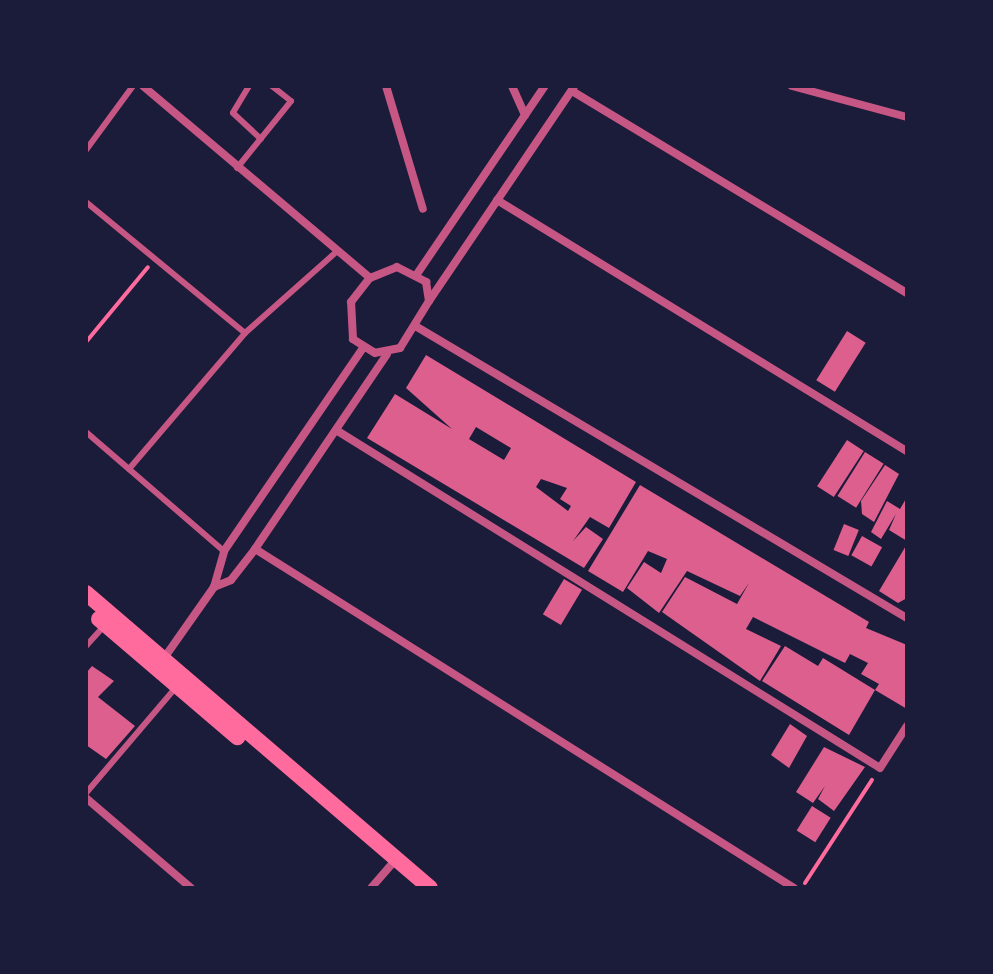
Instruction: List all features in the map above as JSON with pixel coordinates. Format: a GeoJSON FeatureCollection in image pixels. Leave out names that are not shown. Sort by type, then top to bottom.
{"type":"FeatureCollection","features":[{"type":"Feature","properties":{"kind":"main road"},"geometry":{"type":"LineString","coordinates":[[86,593],[160,664],[393,863],[414,888]]}},
{"type":"Feature","properties":{"kind":"main road"},"geometry":{"type":"LineString","coordinates":[[86,608],[160,664],[177,686],[393,863],[430,888]]}},
{"type":"Feature","properties":{"kind":"street"},"geometry":{"type":"LineString","coordinates":[[143,86],[335,253],[370,278]]}},
{"type":"Feature","properties":{"kind":"street"},"geometry":{"type":"LineString","coordinates":[[386,86],[423,209]]}},
{"type":"Feature","properties":{"kind":"street"},"geometry":{"type":"LineString","coordinates":[[512,86],[525,115]]}},
{"type":"Feature","properties":{"kind":"street"},"geometry":{"type":"LineString","coordinates":[[417,274],[545,86]]}},
{"type":"Feature","properties":{"kind":"street"},"geometry":{"type":"LineString","coordinates":[[792,86],[907,117]]}},
{"type":"Feature","properties":{"kind":"street"},"geometry":{"type":"LineString","coordinates":[[214,587],[231,580],[387,354],[417,327],[429,301],[573,88],[907,293]]}},
{"type":"Feature","properties":{"kind":"street"},"geometry":{"type":"LineString","coordinates":[[497,200],[907,451]]}},
{"type":"Feature","properties":{"kind":"street"},"geometry":{"type":"LineString","coordinates":[[387,354],[363,348],[347,321],[370,278],[397,267],[417,274],[429,301]]}},
{"type":"Feature","properties":{"kind":"street"},"geometry":{"type":"LineString","coordinates":[[417,327],[907,618]]}},
{"type":"Feature","properties":{"kind":"street"},"geometry":{"type":"LineString","coordinates":[[160,664],[214,587],[224,551],[363,348]]}},
{"type":"Feature","properties":{"kind":"street"},"geometry":{"type":"LineString","coordinates":[[336,430],[880,768],[907,726]]}},
{"type":"Feature","properties":{"kind":"street"},"geometry":{"type":"LineString","coordinates":[[255,549],[794,888]]}},
{"type":"Feature","properties":{"kind":"street"},"geometry":{"type":"LineString","coordinates":[[86,796],[191,888]]}},
{"type":"Feature","properties":{"kind":"street"},"geometry":{"type":"LineString","coordinates":[[371,888],[393,863]]}},
{"type":"Feature","properties":{"kind":"lane"},"geometry":{"type":"LineString","coordinates":[[86,150],[133,86]]}},
{"type":"Feature","properties":{"kind":"lane"},"geometry":{"type":"LineString","coordinates":[[249,86],[232,109],[261,139]]}},
{"type":"Feature","properties":{"kind":"lane"},"geometry":{"type":"LineString","coordinates":[[237,168],[291,101],[272,86]]}},
{"type":"Feature","properties":{"kind":"lane"},"geometry":{"type":"LineString","coordinates":[[86,202],[245,333]]}},
{"type":"Feature","properties":{"kind":"lane"},"geometry":{"type":"LineString","coordinates":[[129,469],[245,333],[335,253]]}},
{"type":"Feature","properties":{"kind":"lane"},"geometry":{"type":"LineString","coordinates":[[86,432],[224,551]]}},
{"type":"Feature","properties":{"kind":"lane"},"geometry":{"type":"LineString","coordinates":[[86,646],[105,624]]}},
{"type":"Feature","properties":{"kind":"lane"},"geometry":{"type":"LineString","coordinates":[[86,796],[177,686]]}},
{"type":"Feature","properties":{"kind":"path"},"geometry":{"type":"LineString","coordinates":[[86,342],[155,260]]}},
{"type":"Feature","properties":{"kind":"path"},"geometry":{"type":"LineString","coordinates":[[802,888],[880,768]]}},
{"type":"Feature","properties":{"kind":"building"},"geometry":{"type":"Polygon","coordinates":[[[847,331],[866,343],[835,392],[816,380],[847,331]]]}},
{"type":"Feature","properties":{"kind":"building"},"geometry":{"type":"Polygon","coordinates":[[[426,355],[636,482],[609,528],[590,517],[573,541],[586,527],[603,539],[584,568],[367,438],[395,394],[452,429],[406,388],[426,355]],[[476,427],[469,439],[504,460],[511,448],[476,427]],[[541,479],[536,487],[568,511],[571,506],[560,499],[567,488],[541,479]]]}},
{"type":"Feature","properties":{"kind":"building"},"geometry":{"type":"Polygon","coordinates":[[[847,440],[864,451],[834,497],[817,486],[847,440]]]}},
{"type":"Feature","properties":{"kind":"building"},"geometry":{"type":"Polygon","coordinates":[[[865,452],[884,464],[856,508],[837,496],[865,452]]]}},
{"type":"Feature","properties":{"kind":"building"},"geometry":{"type":"Polygon","coordinates":[[[885,465],[899,474],[874,522],[862,514],[861,501],[885,465]]]}},
{"type":"Feature","properties":{"kind":"building"},"geometry":{"type":"Polygon","coordinates":[[[640,485],[869,622],[866,628],[907,645],[907,709],[875,690],[879,684],[861,674],[868,663],[850,654],[845,663],[753,617],[746,629],[781,646],[760,681],[662,612],[685,577],[737,604],[749,583],[740,596],[687,571],[659,613],[627,588],[644,562],[661,573],[667,559],[648,551],[623,592],[588,571],[640,485]]]}},
{"type":"Feature","properties":{"kind":"building"},"geometry":{"type":"Polygon","coordinates":[[[907,497],[907,541],[889,530],[896,514],[881,539],[871,532],[887,501],[900,509],[907,497]]]}},
{"type":"Feature","properties":{"kind":"building"},"geometry":{"type":"Polygon","coordinates":[[[844,524],[859,530],[848,556],[834,550],[844,524]]]}},
{"type":"Feature","properties":{"kind":"building"},"geometry":{"type":"Polygon","coordinates":[[[862,536],[882,547],[871,566],[851,555],[862,536]]]}},
{"type":"Feature","properties":{"kind":"building"},"geometry":{"type":"Polygon","coordinates":[[[907,544],[907,598],[898,603],[879,591],[907,544]]]}},
{"type":"Feature","properties":{"kind":"building"},"geometry":{"type":"Polygon","coordinates":[[[564,579],[582,590],[561,625],[543,614],[564,579]]]}},
{"type":"Feature","properties":{"kind":"building"},"geometry":{"type":"Polygon","coordinates":[[[785,646],[818,666],[823,658],[875,690],[849,735],[762,681],[785,646]]]}},
{"type":"Feature","properties":{"kind":"building"},"geometry":{"type":"Polygon","coordinates":[[[92,666],[114,681],[98,697],[135,726],[106,759],[86,745],[86,673],[92,666]]]}},
{"type":"Feature","properties":{"kind":"building"},"geometry":{"type":"Polygon","coordinates":[[[790,724],[807,736],[789,768],[771,755],[790,724]]]}},
{"type":"Feature","properties":{"kind":"building"},"geometry":{"type":"Polygon","coordinates":[[[824,747],[865,767],[834,811],[818,799],[825,786],[813,803],[796,792],[824,747]]]}},
{"type":"Feature","properties":{"kind":"building"},"geometry":{"type":"Polygon","coordinates":[[[812,806],[831,818],[815,842],[797,831],[812,806]]]}}]}
